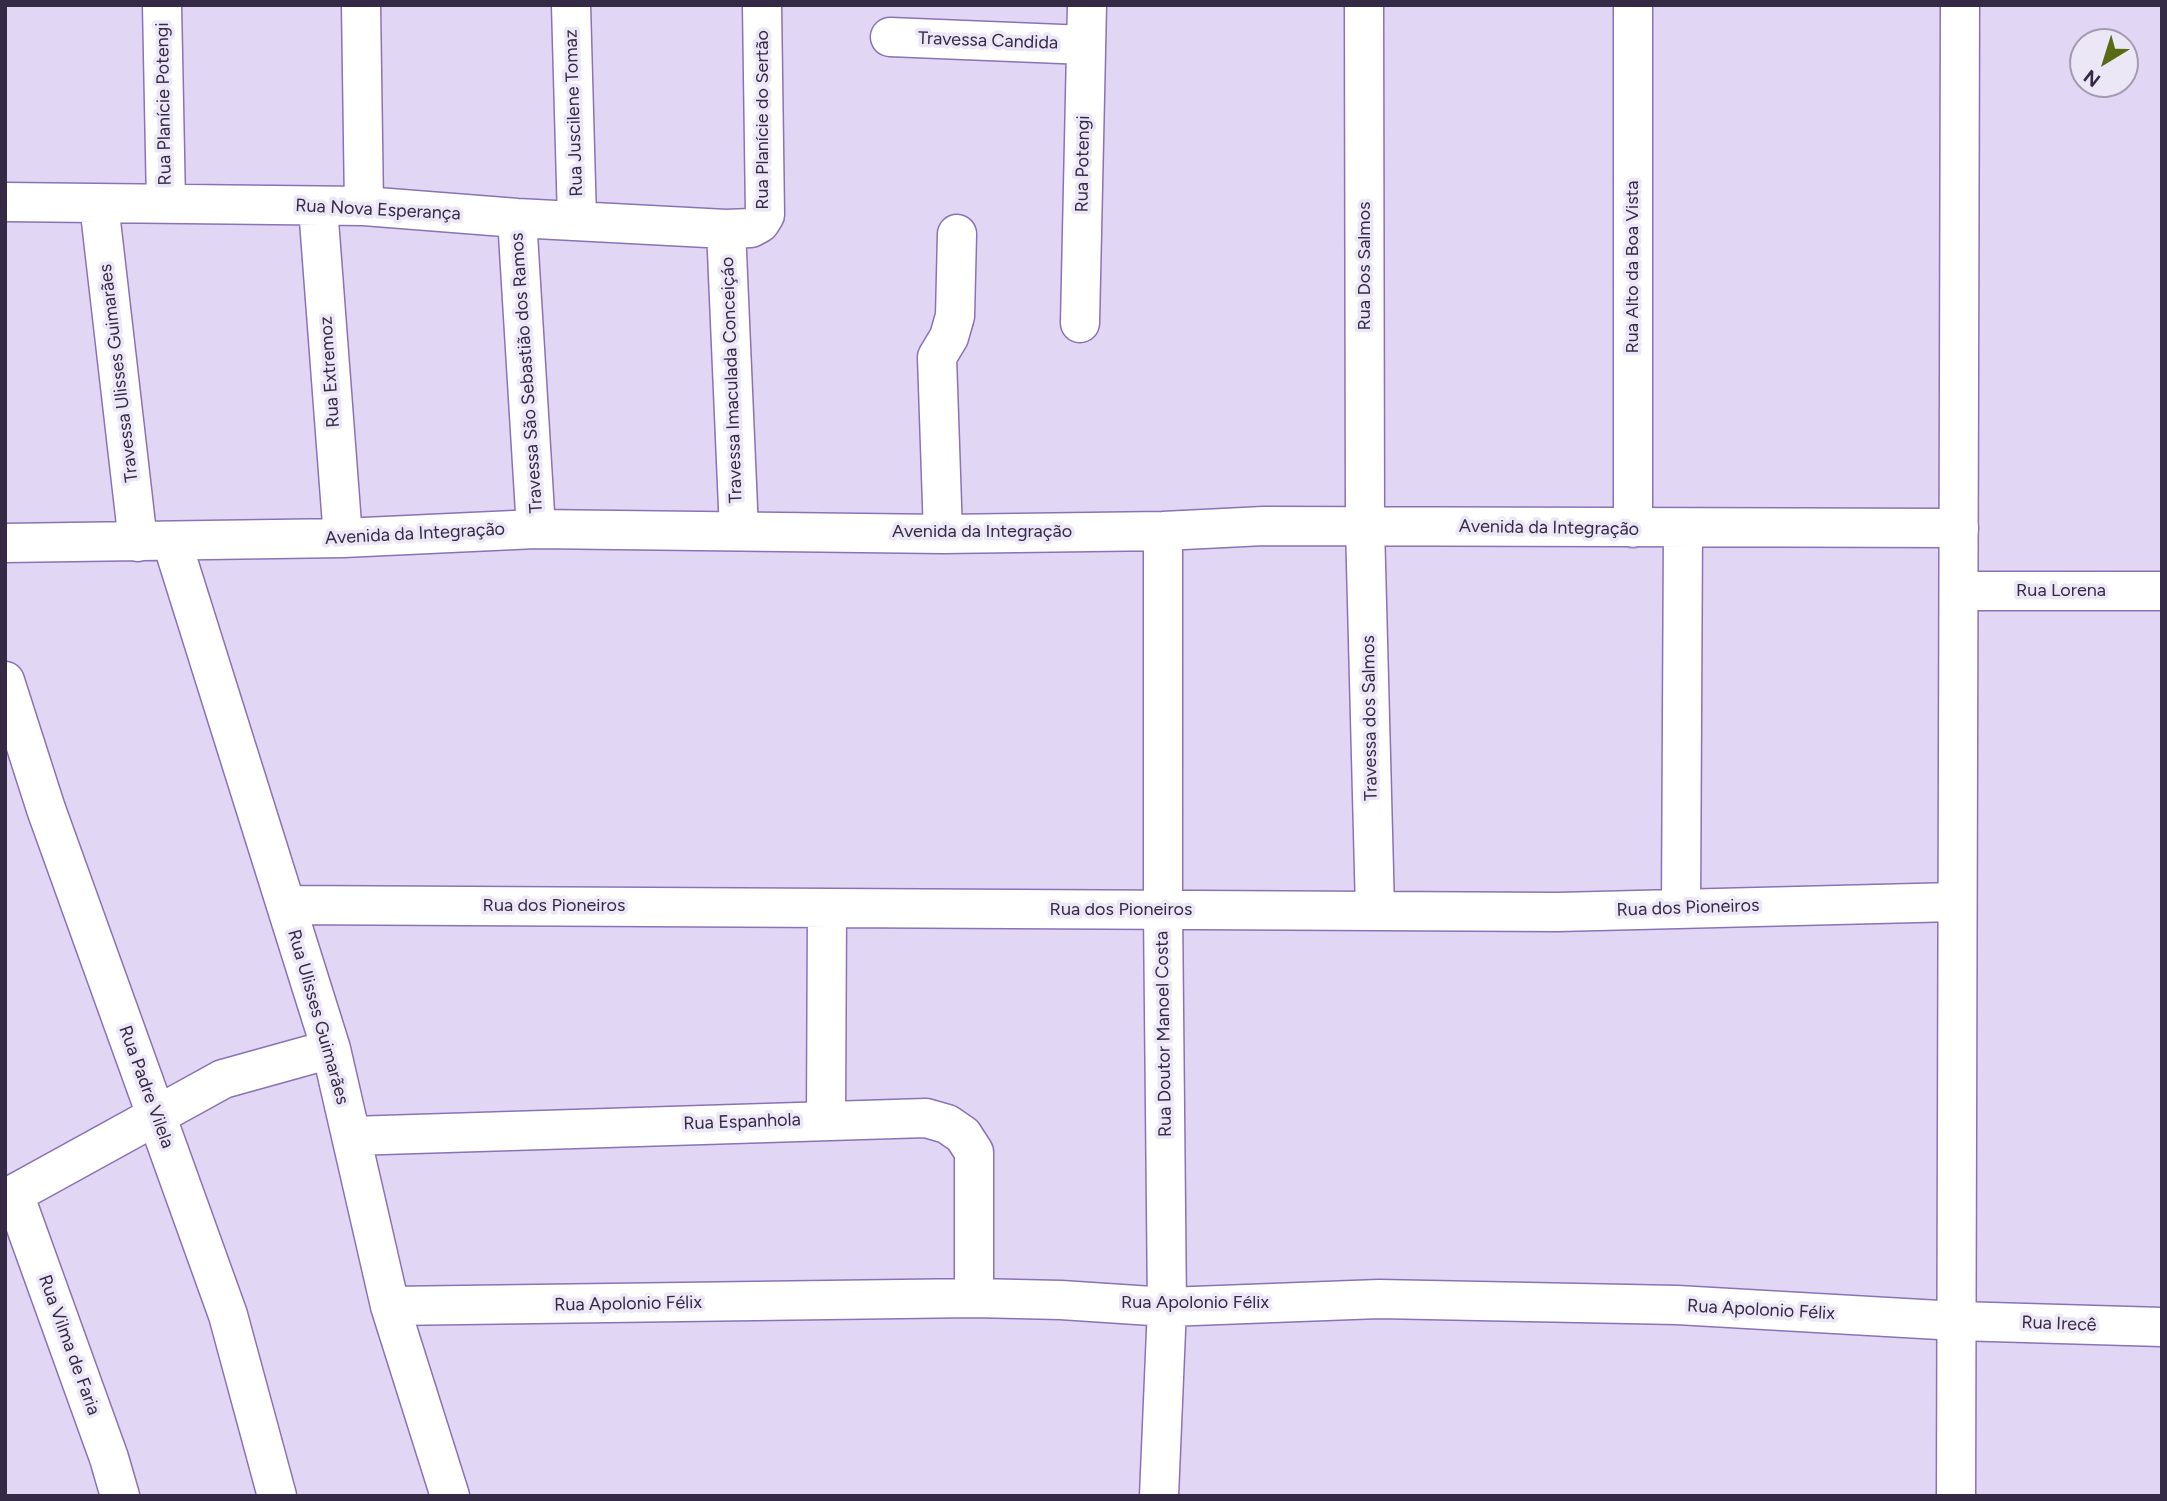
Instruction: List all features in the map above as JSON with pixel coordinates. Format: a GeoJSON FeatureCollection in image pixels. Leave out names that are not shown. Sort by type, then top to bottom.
{"type":"FeatureCollection","features":[{"type":"Feature","properties":{"kind":"street","name":"Rua Planície Potengi"},"geometry":{"type":"LineString","coordinates":[[162,5],[166,202]]}},
{"type":"Feature","properties":{"kind":"street"},"geometry":{"type":"LineString","coordinates":[[361,5],[364,206]]}},
{"type":"Feature","properties":{"kind":"street","name":"Rua Juscilene Tomaz"},"geometry":{"type":"LineString","coordinates":[[571,5],[577,220]]}},
{"type":"Feature","properties":{"kind":"street","name":"Rua Planície do Sertão"},"geometry":{"type":"LineString","coordinates":[[738,229],[760,223],[765,215],[762,5]]}},
{"type":"Feature","properties":{"kind":"street","name":"Rua Potengi"},"geometry":{"type":"LineString","coordinates":[[1080,323],[1087,5]]}},
{"type":"Feature","properties":{"kind":"street","name":"Rua Dos Salmos"},"geometry":{"type":"LineString","coordinates":[[1364,5],[1365,526]]}},
{"type":"Feature","properties":{"kind":"street","name":"Rua Alto da Boa Vista"},"geometry":{"type":"LineString","coordinates":[[1633,5],[1633,528]]}},
{"type":"Feature","properties":{"kind":"street"},"geometry":{"type":"LineString","coordinates":[[1956,1496],[1959,5]]}},
{"type":"Feature","properties":{"kind":"street","name":"Travessa Candida"},"geometry":{"type":"LineString","coordinates":[[890,37],[1086,45]]}},
{"type":"Feature","properties":{"kind":"street","name":"Rua Nova Esperança"},"geometry":{"type":"LineString","coordinates":[[5,202],[364,206],[517,218],[738,229]]}},
{"type":"Feature","properties":{"kind":"street","name":"Travessa Ulisses Guimarães"},"geometry":{"type":"LineString","coordinates":[[99,204],[155,542]]}},
{"type":"Feature","properties":{"kind":"street","name":"Rua Extremoz"},"geometry":{"type":"LineString","coordinates":[[318,207],[343,538]]}},
{"type":"Feature","properties":{"kind":"street","name":"Travessa São Sebastião dos Ramos"},"geometry":{"type":"LineString","coordinates":[[517,218],[536,529]]}},
{"type":"Feature","properties":{"kind":"street","name":"Travessa Imaculada Conceiçáo"},"geometry":{"type":"LineString","coordinates":[[738,229],[739,531]]}},
{"type":"Feature","properties":{"kind":"street"},"geometry":{"type":"LineString","coordinates":[[943,534],[937,357],[949,337],[956,316],[957,234]]}},
{"type":"Feature","properties":{"kind":"street","name":"Avenida da Integração"},"geometry":{"type":"LineString","coordinates":[[5,543],[343,538],[536,529],[943,534],[1163,531],[1264,526],[1959,528]]}},
{"type":"Feature","properties":{"kind":"street","name":"Travessa dos Salmos"},"geometry":{"type":"LineString","coordinates":[[1365,526],[1375,910]]}},
{"type":"Feature","properties":{"kind":"street"},"geometry":{"type":"LineString","coordinates":[[1681,908],[1683,529]]}},
{"type":"Feature","properties":{"kind":"street","name":"Rua Doutor Manoel Costa"},"geometry":{"type":"LineString","coordinates":[[1159,1496],[1167,1307],[1163,531]]}},
{"type":"Feature","properties":{"kind":"street","name":"Rua Ulisses Guimarães"},"geometry":{"type":"LineString","coordinates":[[155,542],[286,905],[331,1048],[390,1306],[450,1496]]}},
{"type":"Feature","properties":{"kind":"street","name":"Rua Lorena"},"geometry":{"type":"LineString","coordinates":[[1959,591],[2162,591]]}},
{"type":"Feature","properties":{"kind":"street","name":"Rua Padre Vilela"},"geometry":{"type":"LineString","coordinates":[[5,681],[46,809],[228,1315],[277,1496]]}},
{"type":"Feature","properties":{"kind":"street","name":"Rua dos Pioneiros"},"geometry":{"type":"LineString","coordinates":[[286,905],[1558,912],[1956,902]]}},
{"type":"Feature","properties":{"kind":"street"},"geometry":{"type":"LineString","coordinates":[[826,1120],[827,908]]}},
{"type":"Feature","properties":{"kind":"street"},"geometry":{"type":"LineString","coordinates":[[10,1197],[155,1114],[223,1079],[331,1048]]}},
{"type":"Feature","properties":{"kind":"street","name":"Rua Espanhola"},"geometry":{"type":"LineString","coordinates":[[351,1136],[926,1118],[947,1124],[963,1135],[974,1152],[974,1298]]}},
{"type":"Feature","properties":{"kind":"street","name":"Rua Vilma de Faria"},"geometry":{"type":"LineString","coordinates":[[10,1197],[110,1458],[120,1496]]}},
{"type":"Feature","properties":{"kind":"street","name":"Rua Apolonio Félix"},"geometry":{"type":"LineString","coordinates":[[390,1306],[974,1298],[1167,1307],[1380,1298],[1677,1306],[1956,1321]]}},
{"type":"Feature","properties":{"kind":"street","name":"Rua Irecê"},"geometry":{"type":"LineString","coordinates":[[1956,1321],[2162,1327]]}}]}
